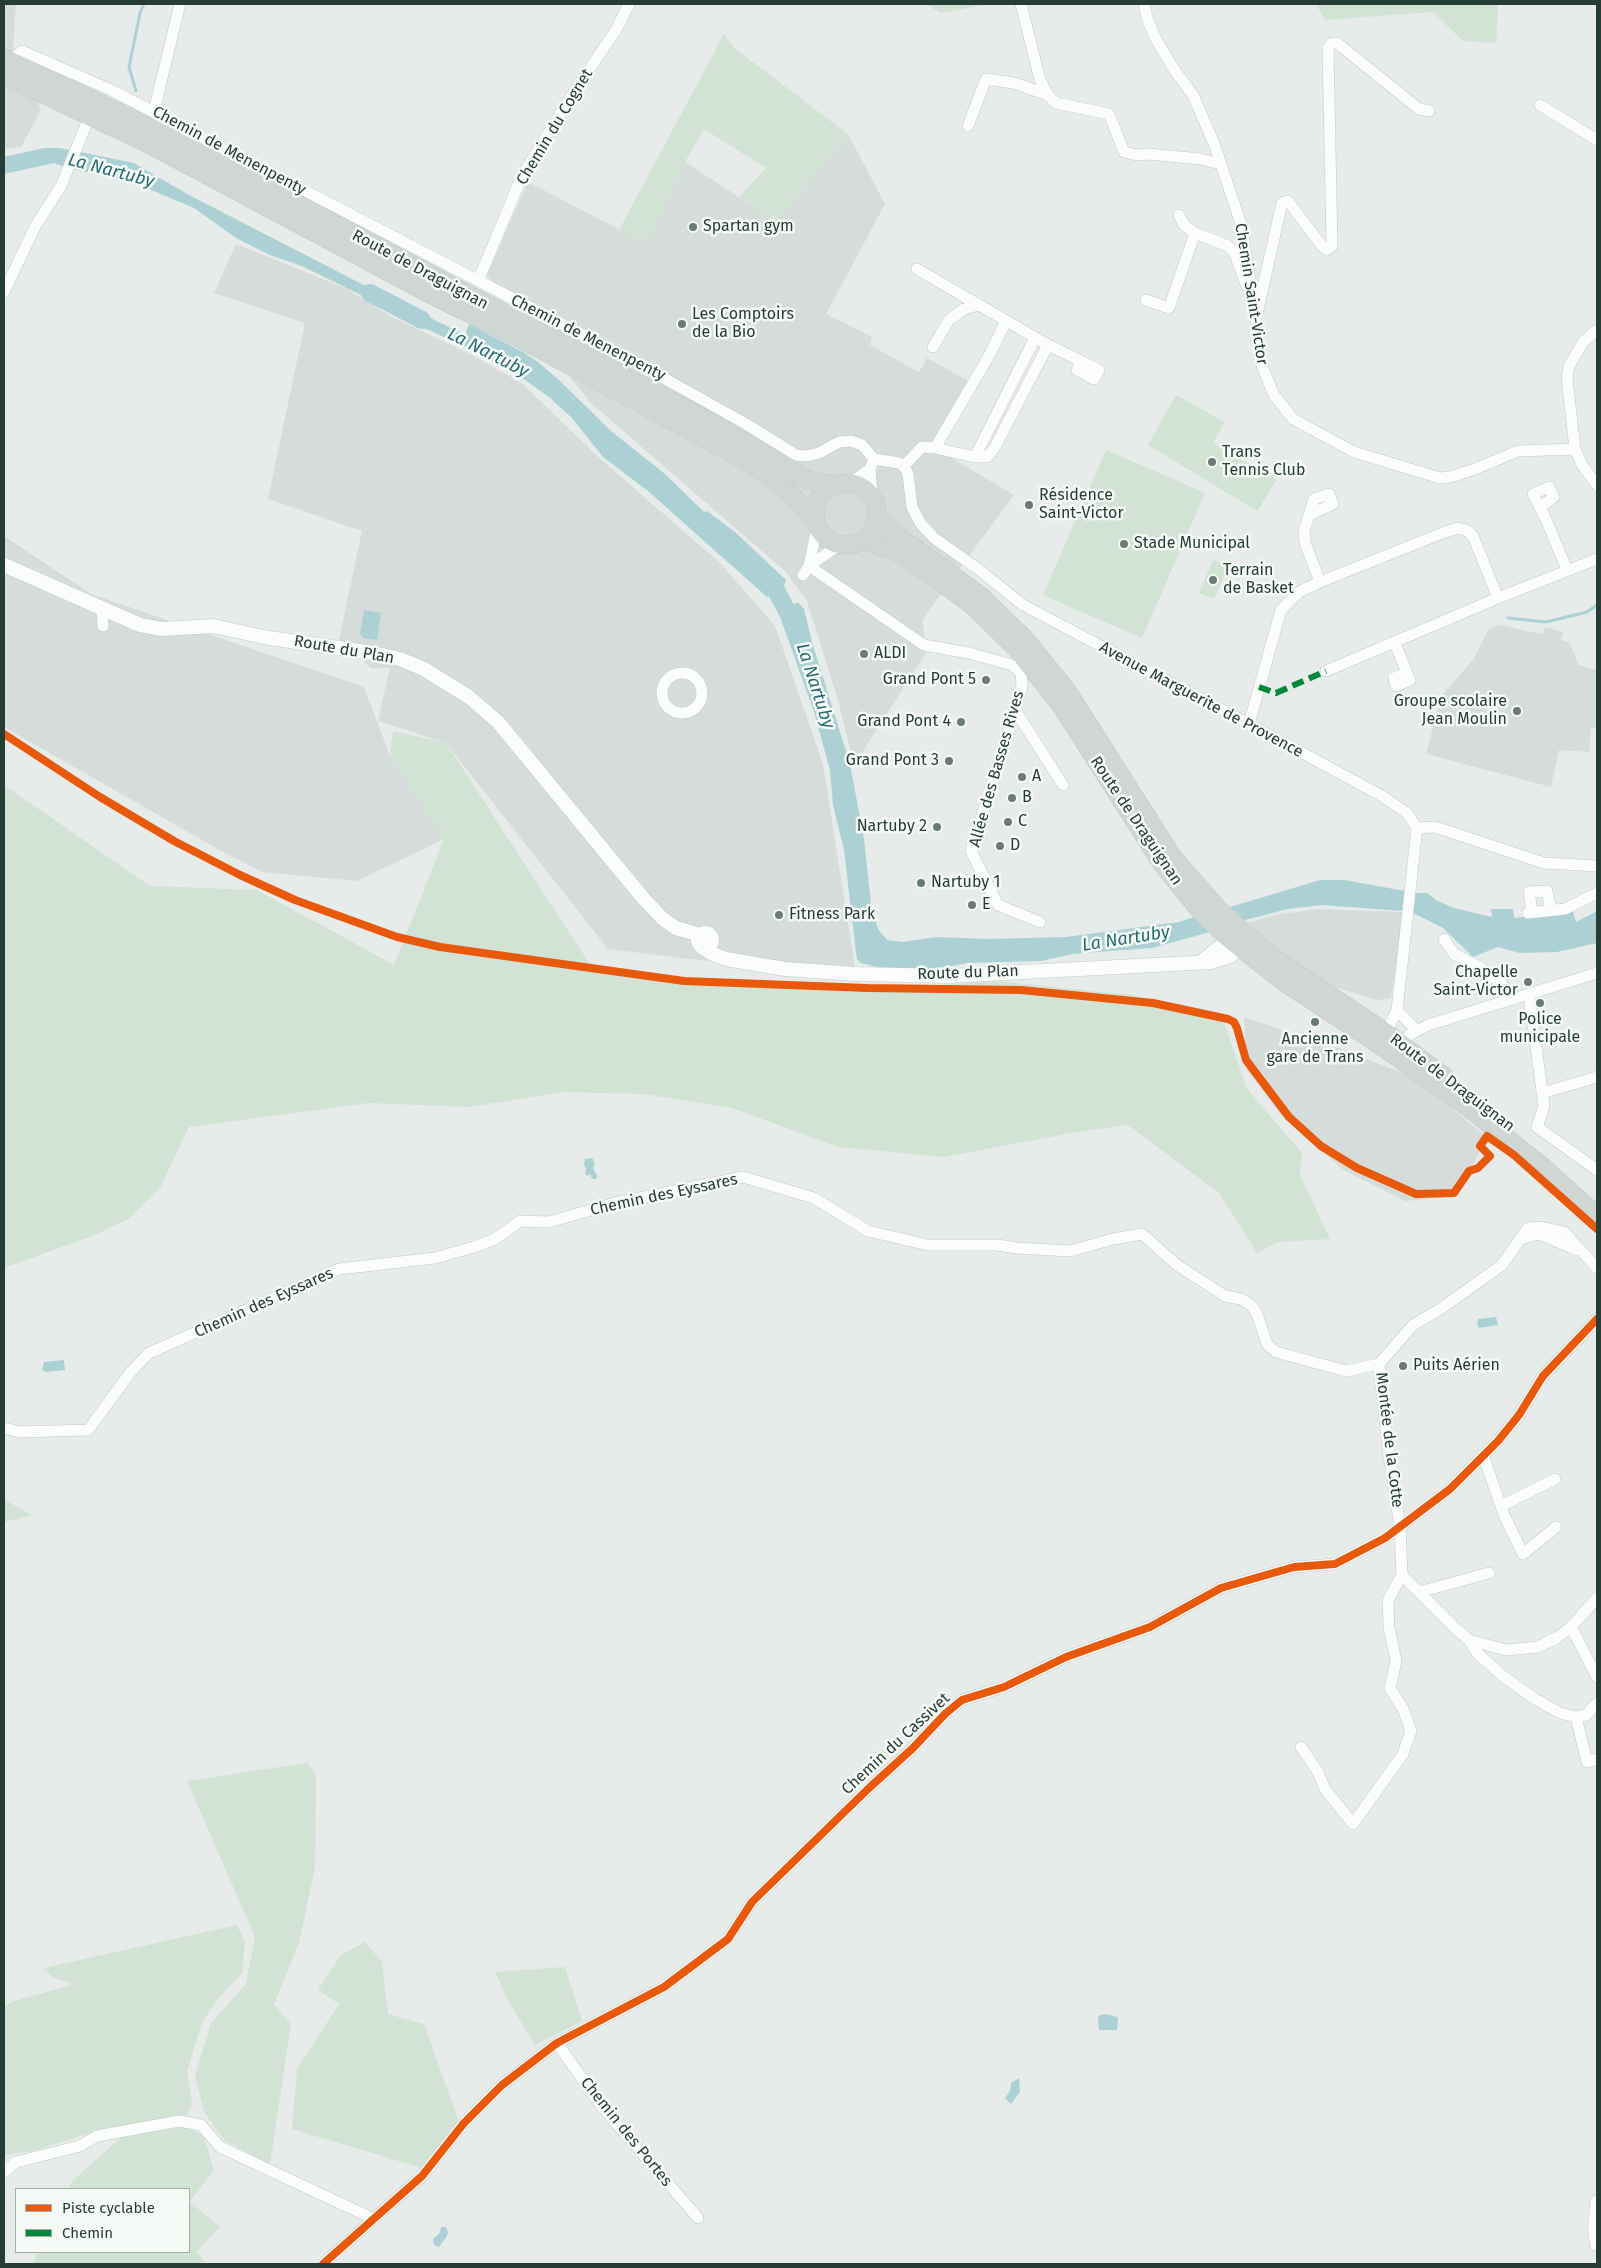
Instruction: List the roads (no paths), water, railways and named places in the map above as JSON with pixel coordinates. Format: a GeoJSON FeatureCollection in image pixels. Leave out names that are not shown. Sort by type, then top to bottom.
{"type":"FeatureCollection","features":[{"type":"Feature","properties":{"kind":"main road","name":"Route de Draguignan"},"geometry":{"type":"LineString","coordinates":[[6,65],[90,115],[149,144],[434,296],[523,340],[750,462],[783,486],[816,523]]}},
{"type":"Feature","properties":{"kind":"main road","name":"Route de Draguignan"},"geometry":{"type":"LineString","coordinates":[[6,65],[157,130],[701,417],[808,480],[833,485]]}},
{"type":"Feature","properties":{"kind":"main road"},"geometry":{"type":"LineString","coordinates":[[851,483],[863,488],[872,497],[877,516],[872,531],[860,542],[840,545],[823,536],[816,523],[815,508],[818,498],[824,490],[833,485],[851,483]]}},
{"type":"Feature","properties":{"kind":"main road","name":"Route de Draguignan"},"geometry":{"type":"LineString","coordinates":[[877,516],[892,532],[981,596],[1025,639],[1068,692],[1172,856],[1210,910]]}},
{"type":"Feature","properties":{"kind":"main road","name":"Route de Draguignan"},"geometry":{"type":"LineString","coordinates":[[860,542],[872,543],[900,553],[972,605],[1016,648],[1062,707],[1162,864],[1284,982],[1321,1006],[1392,1038],[1597,1216]]}},
{"type":"Feature","properties":{"kind":"main road","name":"Route de Draguignan"},"geometry":{"type":"LineString","coordinates":[[1234,935],[1392,1038],[1509,1126],[1597,1202]]}},
{"type":"Feature","properties":{"kind":"street"},"geometry":{"type":"LineString","coordinates":[[154,111],[180,4]]}},
{"type":"Feature","properties":{"kind":"street","name":"Chemin du Cognet"},"geometry":{"type":"LineString","coordinates":[[478,282],[522,176],[562,111],[616,30],[628,4]]}},
{"type":"Feature","properties":{"kind":"street"},"geometry":{"type":"LineString","coordinates":[[1020,4],[1037,71],[1048,95],[1056,103],[1109,114],[1124,152],[1200,159],[1221,164]]}},
{"type":"Feature","properties":{"kind":"street","name":"Chemin Saint-Victor"},"geometry":{"type":"LineString","coordinates":[[1144,4],[1147,18],[1156,39],[1173,68],[1193,95],[1221,164],[1241,224],[1262,366],[1274,395],[1293,419],[1354,452],[1440,478],[1450,477],[1475,469],[1518,451],[1575,450]]}},
{"type":"Feature","properties":{"kind":"street"},"geometry":{"type":"LineString","coordinates":[[1256,318],[1261,306],[1282,203],[1288,202],[1322,246],[1327,250],[1332,246],[1328,48],[1332,43],[1337,44],[1419,109],[1429,111]]}},
{"type":"Feature","properties":{"kind":"street","name":"Chemin de Menenpenty"},"geometry":{"type":"LineString","coordinates":[[6,65],[22,51],[154,111],[478,282],[665,378],[796,455],[806,456],[819,453],[839,442],[851,441],[862,445],[872,464]]}},
{"type":"Feature","properties":{"kind":"street"},"geometry":{"type":"LineString","coordinates":[[968,126],[986,79],[1014,83],[1048,95]]}},
{"type":"Feature","properties":{"kind":"street"},"geometry":{"type":"LineString","coordinates":[[1540,105],[1597,140]]}},
{"type":"Feature","properties":{"kind":"street"},"geometry":{"type":"LineString","coordinates":[[4,292],[36,226],[60,186],[90,115]]}},
{"type":"Feature","properties":{"kind":"street"},"geometry":{"type":"LineString","coordinates":[[1179,215],[1184,225],[1195,233],[1226,245],[1234,251],[1254,303]]}},
{"type":"Feature","properties":{"kind":"street"},"geometry":{"type":"LineString","coordinates":[[1146,300],[1169,308],[1195,233]]}},
{"type":"Feature","properties":{"kind":"street"},"geometry":{"type":"LineString","coordinates":[[918,269],[1035,338],[1081,361]]}},
{"type":"Feature","properties":{"kind":"street"},"geometry":{"type":"LineString","coordinates":[[933,347],[949,320],[964,309],[978,305]]}},
{"type":"Feature","properties":{"kind":"street"},"geometry":{"type":"LineString","coordinates":[[936,448],[1006,321]]}},
{"type":"Feature","properties":{"kind":"street"},"geometry":{"type":"LineString","coordinates":[[1597,330],[1584,341],[1569,366],[1567,378],[1575,450],[1582,465],[1597,485]]}},
{"type":"Feature","properties":{"kind":"street"},"geometry":{"type":"LineString","coordinates":[[975,457],[1035,338]]}},
{"type":"Feature","properties":{"kind":"street"},"geometry":{"type":"LineString","coordinates":[[851,483],[872,464],[899,462],[904,466],[922,447],[936,448],[975,457],[987,457],[995,447],[1048,345]]}},
{"type":"Feature","properties":{"kind":"street"},"geometry":{"type":"LineString","coordinates":[[872,464],[872,497]]}},
{"type":"Feature","properties":{"kind":"street","name":"Avenue Marguerite de Provence"},"geometry":{"type":"LineString","coordinates":[[904,466],[912,507],[921,524],[934,538],[978,569],[1023,605],[1382,796],[1406,813],[1417,828]]}},
{"type":"Feature","properties":{"kind":"street"},"geometry":{"type":"LineString","coordinates":[[1540,506],[1568,570]]}},
{"type":"Feature","properties":{"kind":"street"},"geometry":{"type":"LineString","coordinates":[[1309,515],[1304,531],[1305,543],[1320,582]]}},
{"type":"Feature","properties":{"kind":"street"},"geometry":{"type":"LineString","coordinates":[[806,571],[816,523]]}},
{"type":"Feature","properties":{"kind":"street"},"geometry":{"type":"LineString","coordinates":[[1249,724],[1281,610],[1299,592],[1458,528],[1466,530],[1473,536],[1498,598]]}},
{"type":"Feature","properties":{"kind":"street"},"geometry":{"type":"LineString","coordinates":[[806,571],[840,545]]}},
{"type":"Feature","properties":{"kind":"street"},"geometry":{"type":"LineString","coordinates":[[1326,671],[1498,598],[1597,559]]}},
{"type":"Feature","properties":{"kind":"street","name":"Route du Plan"},"geometry":{"type":"LineString","coordinates":[[4,565],[140,625],[162,630],[213,626],[269,638],[373,653],[400,659],[424,669],[469,697],[498,722],[643,898],[663,919],[704,943],[717,956],[785,968],[847,973],[949,976],[1200,962],[1234,935]]}},
{"type":"Feature","properties":{"kind":"street","name":"Allée des Basses Rives"},"geometry":{"type":"LineString","coordinates":[[806,571],[924,645],[969,653],[1012,666],[1021,674],[1022,687],[971,851],[998,905],[1040,922]]}},
{"type":"Feature","properties":{"kind":"street"},"geometry":{"type":"LineString","coordinates":[[102,608],[103,626]]}},
{"type":"Feature","properties":{"kind":"street"},"geometry":{"type":"LineString","coordinates":[[1394,642],[1407,673]]}},
{"type":"Feature","properties":{"kind":"street"},"geometry":{"type":"LineString","coordinates":[[1015,710],[1063,785]]}},
{"type":"Feature","properties":{"kind":"street"},"geometry":{"type":"LineString","coordinates":[[1392,1038],[1397,1010],[1417,828],[1435,827],[1544,863],[1597,866]]}},
{"type":"Feature","properties":{"kind":"street"},"geometry":{"type":"LineString","coordinates":[[1552,910],[1547,891],[1529,892],[1530,913],[1565,909],[1597,893]]}},
{"type":"Feature","properties":{"kind":"street"},"geometry":{"type":"LineString","coordinates":[[1444,938],[1454,954],[1483,969],[1502,984],[1515,999]]}},
{"type":"Feature","properties":{"kind":"street"},"geometry":{"type":"LineString","coordinates":[[1321,1006],[1346,1015],[1369,1029],[1392,1038],[1409,1035],[1416,1030],[1597,973]]}},
{"type":"Feature","properties":{"kind":"street"},"geometry":{"type":"LineString","coordinates":[[1528,995],[1544,1106],[1537,1127],[1597,1170]]}},
{"type":"Feature","properties":{"kind":"street"},"geometry":{"type":"LineString","coordinates":[[1397,1010],[1416,1030]]}},
{"type":"Feature","properties":{"kind":"street"},"geometry":{"type":"LineString","coordinates":[[1542,1094],[1597,1076]]}},
{"type":"Feature","properties":{"kind":"street","name":"Chemin des Eyssares"},"geometry":{"type":"LineString","coordinates":[[4,1428],[19,1432],[88,1430],[134,1367],[149,1353],[339,1269],[435,1258],[495,1239],[520,1221],[548,1222],[615,1203],[743,1177],[814,1198],[868,1232],[928,1245],[997,1244],[1017,1248],[1070,1251],[1113,1239],[1142,1234],[1177,1265],[1225,1296],[1252,1305],[1267,1344],[1276,1352],[1346,1371],[1379,1364]]}},
{"type":"Feature","properties":{"kind":"street","name":"Montée de la Cotte"},"geometry":{"type":"LineString","coordinates":[[1402,1575],[1400,1527],[1386,1438],[1379,1364],[1413,1325],[1442,1308],[1502,1265],[1520,1239],[1539,1234],[1557,1240],[1588,1257],[1597,1268]]}},
{"type":"Feature","properties":{"kind":"street","name":"Chemin du Cassivet"},"geometry":{"type":"LineString","coordinates":[[323,2264],[422,2176],[464,2123],[502,2085],[557,2043],[664,1988],[728,1939],[752,1902],[869,1788],[913,1748],[945,1714],[962,1700],[1004,1687],[1066,1656],[1150,1627],[1221,1588],[1294,1567],[1336,1564],[1359,1553],[1400,1527],[1450,1489],[1510,1427],[1543,1376],[1597,1319]]}},
{"type":"Feature","properties":{"kind":"street"},"geometry":{"type":"LineString","coordinates":[[1483,1454],[1501,1506],[1523,1554],[1556,1527]]}},
{"type":"Feature","properties":{"kind":"street"},"geometry":{"type":"LineString","coordinates":[[1501,1506],[1555,1479]]}},
{"type":"Feature","properties":{"kind":"street"},"geometry":{"type":"LineString","coordinates":[[1418,1592],[1489,1573]]}},
{"type":"Feature","properties":{"kind":"street"},"geometry":{"type":"LineString","coordinates":[[1301,1748],[1318,1772],[1325,1789],[1352,1824],[1403,1754],[1411,1731],[1403,1709],[1390,1688],[1396,1661],[1390,1627],[1388,1600],[1402,1575],[1469,1640],[1478,1654],[1503,1676],[1535,1699],[1560,1713],[1576,1717],[1586,1715],[1597,1703]]}},
{"type":"Feature","properties":{"kind":"street"},"geometry":{"type":"LineString","coordinates":[[1469,1640],[1506,1650],[1538,1647],[1558,1637],[1597,1598]]}},
{"type":"Feature","properties":{"kind":"street"},"geometry":{"type":"LineString","coordinates":[[1570,1627],[1597,1678]]}},
{"type":"Feature","properties":{"kind":"street"},"geometry":{"type":"LineString","coordinates":[[1576,1717],[1587,1762],[1597,1759]]}},
{"type":"Feature","properties":{"kind":"street","name":"Chemin des Portes"},"geometry":{"type":"LineString","coordinates":[[557,2043],[603,2108],[698,2218]]}},
{"type":"Feature","properties":{"kind":"street"},"geometry":{"type":"LineString","coordinates":[[4,2172],[16,2162],[80,2146],[97,2136],[179,2121],[201,2125],[220,2147],[374,2219]]}},
{"type":"Feature","properties":{"kind":"street"},"geometry":{"type":"LineString","coordinates":[[1597,2202],[1595,2229],[1597,2244]]}},
{"type":"Feature","properties":{"kind":"water"},"geometry":{"type":"Polygon","coordinates":[[[44,148],[60,148],[134,163],[189,195],[389,298],[393,311],[302,266],[270,255],[236,238],[194,208],[144,187],[108,176],[70,169],[54,163],[4,174],[4,157],[44,148]]]}},
{"type":"Feature","properties":{"kind":"water"},"geometry":{"type":"Polygon","coordinates":[[[400,303],[465,335],[469,324],[525,353],[539,363],[611,431],[665,474],[704,512],[707,511],[735,532],[786,580],[784,586],[767,597],[648,491],[603,457],[572,418],[549,397],[515,373],[476,352],[405,319],[400,303]]]}},
{"type":"Feature","properties":{"kind":"water"},"geometry":{"type":"Polygon","coordinates":[[[799,603],[804,609],[812,642],[850,764],[864,839],[871,903],[878,929],[887,940],[902,942],[937,937],[986,939],[1066,937],[1179,922],[1194,917],[1210,932],[1152,948],[1072,954],[1041,961],[967,963],[938,969],[881,968],[861,963],[857,959],[844,850],[833,805],[830,770],[814,712],[779,614],[799,603]]]}},
{"type":"Feature","properties":{"kind":"water"},"geometry":{"type":"Polygon","coordinates":[[[364,610],[381,613],[377,640],[363,638],[360,634],[364,610]]]}},
{"type":"Feature","properties":{"kind":"water"},"geometry":{"type":"Polygon","coordinates":[[[1320,880],[1344,880],[1405,891],[1403,911],[1322,905],[1288,909],[1241,921],[1227,908],[1320,880]]]}},
{"type":"Feature","properties":{"kind":"water"},"geometry":{"type":"Polygon","coordinates":[[[1415,893],[1427,893],[1436,900],[1454,908],[1492,917],[1491,909],[1513,909],[1514,918],[1573,911],[1576,922],[1597,911],[1597,943],[1557,952],[1520,953],[1498,947],[1473,957],[1443,928],[1413,913],[1415,893]]]}},
{"type":"Feature","properties":{"kind":"water"},"geometry":{"type":"Polygon","coordinates":[[[592,1158],[595,1163],[593,1168],[597,1176],[596,1179],[592,1179],[590,1174],[587,1176],[585,1174],[585,1159],[592,1158]]]}},
{"type":"Feature","properties":{"kind":"water"},"geometry":{"type":"Polygon","coordinates":[[[1496,1317],[1498,1325],[1479,1328],[1477,1325],[1478,1319],[1496,1317]]]}},
{"type":"Feature","properties":{"kind":"water"},"geometry":{"type":"Polygon","coordinates":[[[64,1360],[65,1370],[45,1372],[42,1369],[44,1362],[64,1360]]]}},
{"type":"Feature","properties":{"kind":"water"},"geometry":{"type":"Polygon","coordinates":[[[1104,2014],[1118,2017],[1117,2030],[1099,2030],[1098,2016],[1104,2014]]]}},
{"type":"Feature","properties":{"kind":"water"},"geometry":{"type":"Polygon","coordinates":[[[1019,2078],[1020,2092],[1011,2104],[1005,2098],[1010,2091],[1011,2083],[1019,2078]]]}},
{"type":"Feature","properties":{"kind":"water"},"geometry":{"type":"Polygon","coordinates":[[[441,2227],[446,2227],[448,2232],[439,2247],[434,2245],[433,2239],[439,2234],[441,2227]]]}},
{"type":"Feature","properties":{"kind":"waterway"},"geometry":{"type":"LineString","coordinates":[[136,91],[129,67],[140,13],[144,4]]}},
{"type":"Feature","properties":{"kind":"waterway","name":"La Nartuby"},"geometry":{"type":"LineString","coordinates":[[370,293],[422,320]]}},
{"type":"Feature","properties":{"kind":"waterway","name":"La Nartuby"},"geometry":{"type":"LineString","coordinates":[[761,575],[776,590],[797,630]]}},
{"type":"Feature","properties":{"kind":"waterway"},"geometry":{"type":"LineString","coordinates":[[1508,618],[1546,622],[1587,612],[1597,605]]}},
{"type":"Feature","properties":{"kind":"place","name":"Spartan gym"},"geometry":{"type":"Point","coordinates":[693,227]}},
{"type":"Feature","properties":{"kind":"place","name":"Les Comptoirs de la Bio"},"geometry":{"type":"Point","coordinates":[682,324]}},
{"type":"Feature","properties":{"kind":"place","name":"Trans Tennis Club"},"geometry":{"type":"Point","coordinates":[1212,462]}},
{"type":"Feature","properties":{"kind":"place","name":"Résidence Saint-Victor"},"geometry":{"type":"Point","coordinates":[1029,505]}},
{"type":"Feature","properties":{"kind":"place","name":"Stade Municipal"},"geometry":{"type":"Point","coordinates":[1124,544]}},
{"type":"Feature","properties":{"kind":"place","name":"Terrain de Basket"},"geometry":{"type":"Point","coordinates":[1213,580]}},
{"type":"Feature","properties":{"kind":"place","name":"ALDI"},"geometry":{"type":"Point","coordinates":[864,654]}},
{"type":"Feature","properties":{"kind":"place","name":"Grand Pont 5"},"geometry":{"type":"Point","coordinates":[986,680]}},
{"type":"Feature","properties":{"kind":"place","name":"Groupe scolaire Jean Moulin"},"geometry":{"type":"Point","coordinates":[1517,711]}},
{"type":"Feature","properties":{"kind":"place","name":"Grand Pont 4"},"geometry":{"type":"Point","coordinates":[961,722]}},
{"type":"Feature","properties":{"kind":"place","name":"Grand Pont 3"},"geometry":{"type":"Point","coordinates":[949,761]}},
{"type":"Feature","properties":{"kind":"place","name":"A"},"geometry":{"type":"Point","coordinates":[1022,777]}},
{"type":"Feature","properties":{"kind":"place","name":"B"},"geometry":{"type":"Point","coordinates":[1012,798]}},
{"type":"Feature","properties":{"kind":"place","name":"C"},"geometry":{"type":"Point","coordinates":[1008,822]}},
{"type":"Feature","properties":{"kind":"place","name":"Nartuby 2"},"geometry":{"type":"Point","coordinates":[937,827]}},
{"type":"Feature","properties":{"kind":"place","name":"D"},"geometry":{"type":"Point","coordinates":[1000,846]}},
{"type":"Feature","properties":{"kind":"place","name":"Nartuby 1"},"geometry":{"type":"Point","coordinates":[921,883]}},
{"type":"Feature","properties":{"kind":"place","name":"E"},"geometry":{"type":"Point","coordinates":[972,905]}},
{"type":"Feature","properties":{"kind":"place","name":"Fitness Park"},"geometry":{"type":"Point","coordinates":[779,915]}},
{"type":"Feature","properties":{"kind":"place","name":"Chapelle Saint-Victor"},"geometry":{"type":"Point","coordinates":[1528,982]}},
{"type":"Feature","properties":{"kind":"place","name":"Police municipale"},"geometry":{"type":"Point","coordinates":[1540,1003]}},
{"type":"Feature","properties":{"kind":"place","name":"Ancienne gare de Trans"},"geometry":{"type":"Point","coordinates":[1315,1022]}},
{"type":"Feature","properties":{"kind":"place","name":"Puits Aérien"},"geometry":{"type":"Point","coordinates":[1403,1366]}}]}
